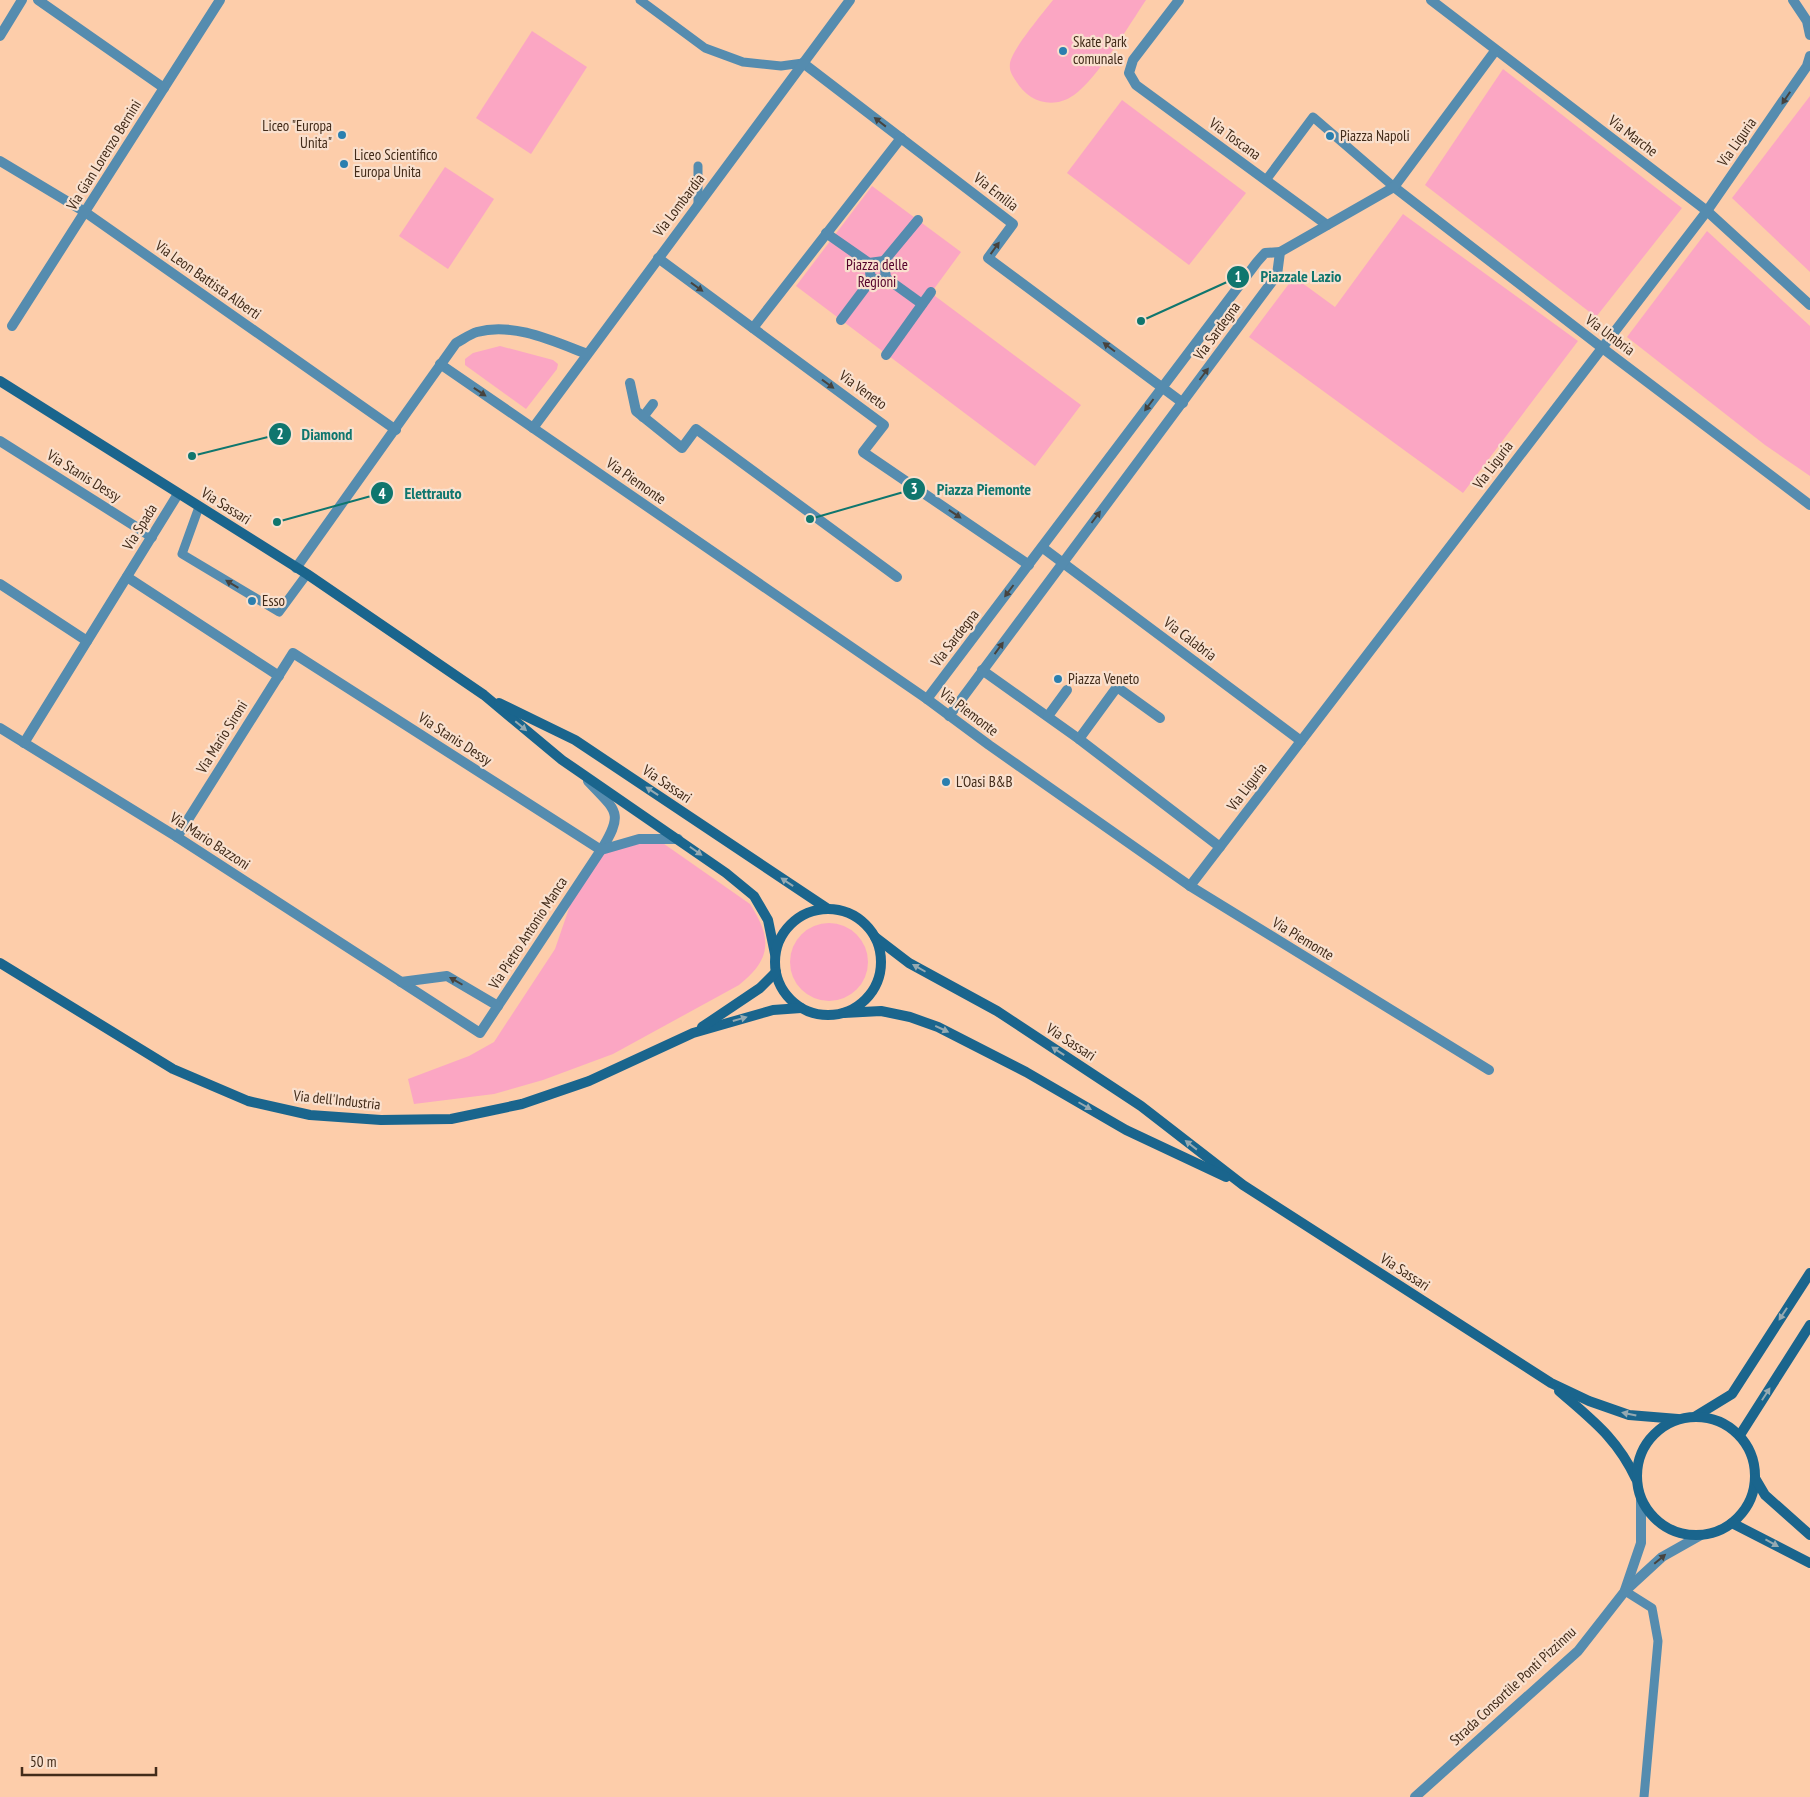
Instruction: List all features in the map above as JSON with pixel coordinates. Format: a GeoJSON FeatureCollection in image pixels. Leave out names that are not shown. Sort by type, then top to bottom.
{"type":"FeatureCollection","features":[{"type":"Feature","properties":{"kind":"main road","name":"Via Sassari"},"geometry":{"type":"LineString","coordinates":[[0,381],[308,574],[484,695],[581,773],[678,838],[726,873],[754,896],[768,920],[775,954]]}},
{"type":"Feature","properties":{"kind":"main road","name":"Via Sassari"},"geometry":{"type":"LineString","coordinates":[[484,695],[575,740],[828,909]]}},
{"type":"Feature","properties":{"kind":"main road"},"geometry":{"type":"LineString","coordinates":[[828,909],[855,916],[875,937],[881,956],[880,972],[875,987],[862,1003],[844,1013],[818,1014],[801,1008],[787,996],[776,972],[775,954],[783,934],[794,922],[807,914],[828,909]]}},
{"type":"Feature","properties":{"kind":"main road","name":"Via Sassari"},"geometry":{"type":"LineString","coordinates":[[875,937],[909,963],[997,1011],[1141,1106],[1243,1185],[1551,1383],[1589,1401],[1629,1414],[1678,1419]]}},
{"type":"Feature","properties":{"kind":"main road","name":"Via dell'Industria"},"geometry":{"type":"LineString","coordinates":[[0,963],[173,1069],[248,1101],[310,1115],[381,1120],[451,1119],[522,1104],[589,1081],[693,1033],[773,1010],[801,1008]]}},
{"type":"Feature","properties":{"kind":"main road","name":"Via dell'Industria"},"geometry":{"type":"LineString","coordinates":[[693,1033],[760,988],[776,972]]}},
{"type":"Feature","properties":{"kind":"main road","name":"Via Sassari"},"geometry":{"type":"LineString","coordinates":[[844,1013],[880,1011],[910,1017],[938,1027],[1026,1072],[1126,1130],[1243,1185]]}},
{"type":"Feature","properties":{"kind":"main road"},"geometry":{"type":"LineString","coordinates":[[1696,1416],[1732,1394],[1810,1273]]}},
{"type":"Feature","properties":{"kind":"main road"},"geometry":{"type":"LineString","coordinates":[[1740,1435],[1810,1325]]}},
{"type":"Feature","properties":{"kind":"main road","name":"Via Sassari"},"geometry":{"type":"LineString","coordinates":[[1551,1383],[1614,1441],[1626,1457],[1636,1479]]}},
{"type":"Feature","properties":{"kind":"main road"},"geometry":{"type":"LineString","coordinates":[[1696,1416],[1715,1419],[1740,1435],[1751,1452],[1755,1478],[1754,1492],[1746,1510],[1732,1523],[1718,1532],[1701,1535],[1684,1534],[1668,1528],[1652,1516],[1641,1499],[1636,1479],[1639,1459],[1648,1441],[1661,1428],[1678,1419],[1696,1416]]}},
{"type":"Feature","properties":{"kind":"main road"},"geometry":{"type":"LineString","coordinates":[[1755,1478],[1765,1495],[1810,1535]]}},
{"type":"Feature","properties":{"kind":"main road"},"geometry":{"type":"LineString","coordinates":[[1732,1523],[1810,1563]]}},
{"type":"Feature","properties":{"kind":"street"},"geometry":{"type":"LineString","coordinates":[[0,36],[22,0]]}},
{"type":"Feature","properties":{"kind":"street"},"geometry":{"type":"LineString","coordinates":[[38,0],[164,88]]}},
{"type":"Feature","properties":{"kind":"street","name":"Via Gian Lorenzo Bernini"},"geometry":{"type":"LineString","coordinates":[[12,326],[220,0]]}},
{"type":"Feature","properties":{"kind":"street","name":"Via Lombardia"},"geometry":{"type":"LineString","coordinates":[[533,428],[850,0]]}},
{"type":"Feature","properties":{"kind":"street","name":"Via Toscana"},"geometry":{"type":"LineString","coordinates":[[1179,0],[1133,60],[1129,73],[1136,85],[1327,225]]}},
{"type":"Feature","properties":{"kind":"street","name":"Via Marche"},"geometry":{"type":"LineString","coordinates":[[1431,0],[1495,51],[1707,210],[1810,305]]}},
{"type":"Feature","properties":{"kind":"street"},"geometry":{"type":"LineString","coordinates":[[1793,0],[1807,20],[1810,34]]}},
{"type":"Feature","properties":{"kind":"street"},"geometry":{"type":"LineString","coordinates":[[1280,252],[1394,187],[1495,51]]}},
{"type":"Feature","properties":{"kind":"street","name":"Via Liguria"},"geometry":{"type":"LineString","coordinates":[[1190,886],[1707,210],[1798,80],[1807,66],[1810,56]]}},
{"type":"Feature","properties":{"kind":"street","name":"Via Emilia"},"geometry":{"type":"LineString","coordinates":[[803,63],[1013,224],[988,258],[1162,387]]}},
{"type":"Feature","properties":{"kind":"street"},"geometry":{"type":"LineString","coordinates":[[753,328],[900,138]]}},
{"type":"Feature","properties":{"kind":"street","name":"Via Leon Battista Alberti"},"geometry":{"type":"LineString","coordinates":[[0,161],[85,212],[396,430]]}},
{"type":"Feature","properties":{"kind":"street","name":"Via Umbria"},"geometry":{"type":"LineString","coordinates":[[1394,187],[1810,505]]}},
{"type":"Feature","properties":{"kind":"street"},"geometry":{"type":"LineString","coordinates":[[826,233],[869,263],[884,261],[918,220]]}},
{"type":"Feature","properties":{"kind":"street","name":"Via Sardegna"},"geometry":{"type":"LineString","coordinates":[[927,699],[1265,253],[1280,252],[1277,275],[949,716]]}},
{"type":"Feature","properties":{"kind":"street","name":"Via Veneto"},"geometry":{"type":"LineString","coordinates":[[658,258],[884,425],[863,452],[1029,565]]}},
{"type":"Feature","properties":{"kind":"street"},"geometry":{"type":"LineString","coordinates":[[884,261],[886,278]]}},
{"type":"Feature","properties":{"kind":"street"},"geometry":{"type":"LineString","coordinates":[[841,320],[871,280],[869,263]]}},
{"type":"Feature","properties":{"kind":"street"},"geometry":{"type":"LineString","coordinates":[[871,280],[886,278],[922,304]]}},
{"type":"Feature","properties":{"kind":"street"},"geometry":{"type":"LineString","coordinates":[[886,355],[931,292]]}},
{"type":"Feature","properties":{"kind":"street"},"geometry":{"type":"LineString","coordinates":[[296,568],[396,430],[456,343],[475,332],[496,329],[534,334],[587,354]]}},
{"type":"Feature","properties":{"kind":"street","name":"Via Piemonte"},"geometry":{"type":"LineString","coordinates":[[440,364],[927,699],[1190,886],[1489,1070]]}},
{"type":"Feature","properties":{"kind":"street"},"geometry":{"type":"LineString","coordinates":[[630,383],[636,411],[682,448],[696,429],[897,577]]}},
{"type":"Feature","properties":{"kind":"street"},"geometry":{"type":"LineString","coordinates":[[1162,387],[1183,402]]}},
{"type":"Feature","properties":{"kind":"street"},"geometry":{"type":"LineString","coordinates":[[644,417],[653,404]]}},
{"type":"Feature","properties":{"kind":"street","name":"Via Stanis Dessy"},"geometry":{"type":"LineString","coordinates":[[0,441],[152,537]]}},
{"type":"Feature","properties":{"kind":"street","name":"Via Spada"},"geometry":{"type":"LineString","coordinates":[[24,742],[178,494]]}},
{"type":"Feature","properties":{"kind":"street"},"geometry":{"type":"LineString","coordinates":[[1043,548],[1062,562]]}},
{"type":"Feature","properties":{"kind":"street","name":"Via Calabria"},"geometry":{"type":"LineString","coordinates":[[1062,562],[1301,741]]}},
{"type":"Feature","properties":{"kind":"street"},"geometry":{"type":"LineString","coordinates":[[127,577],[279,676]]}},
{"type":"Feature","properties":{"kind":"street"},"geometry":{"type":"LineString","coordinates":[[0,584],[87,641]]}},
{"type":"Feature","properties":{"kind":"street","name":"Via Stanis Dessy"},"geometry":{"type":"LineString","coordinates":[[293,653],[601,850]]}},
{"type":"Feature","properties":{"kind":"street","name":"Via Mario Sironi"},"geometry":{"type":"LineString","coordinates":[[177,837],[293,653]]}},
{"type":"Feature","properties":{"kind":"street"},"geometry":{"type":"LineString","coordinates":[[982,670],[1048,716],[1220,847]]}},
{"type":"Feature","properties":{"kind":"street"},"geometry":{"type":"LineString","coordinates":[[1078,739],[1117,687],[1160,718]]}},
{"type":"Feature","properties":{"kind":"street"},"geometry":{"type":"LineString","coordinates":[[1048,716],[1067,690]]}},
{"type":"Feature","properties":{"kind":"street","name":"Via Mario Bazzoni"},"geometry":{"type":"LineString","coordinates":[[0,728],[177,837],[480,1033]]}},
{"type":"Feature","properties":{"kind":"street","name":"Via Pietro Antonio Manca"},"geometry":{"type":"LineString","coordinates":[[480,1033],[601,850],[616,823],[614,809],[581,773]]}},
{"type":"Feature","properties":{"kind":"street"},"geometry":{"type":"LineString","coordinates":[[601,850],[638,839],[678,838]]}},
{"type":"Feature","properties":{"kind":"street"},"geometry":{"type":"LineString","coordinates":[[401,982],[447,976],[498,1006]]}},
{"type":"Feature","properties":{"kind":"street","name":"Strada Consortile Ponti Pizzinnu"},"geometry":{"type":"LineString","coordinates":[[1625,1591],[1641,1543],[1641,1499]]}},
{"type":"Feature","properties":{"kind":"street","name":"Strada Consortile Ponti Pizzinnu"},"geometry":{"type":"LineString","coordinates":[[1415,1797],[1578,1651],[1625,1591],[1662,1557],[1701,1535]]}},
{"type":"Feature","properties":{"kind":"lane"},"geometry":{"type":"LineString","coordinates":[[640,0],[704,48],[743,62],[781,66],[803,63]]}},
{"type":"Feature","properties":{"kind":"lane"},"geometry":{"type":"LineString","coordinates":[[1266,180],[1313,118],[1394,187]]}},
{"type":"Feature","properties":{"kind":"lane"},"geometry":{"type":"LineString","coordinates":[[698,166],[698,204]]}},
{"type":"Feature","properties":{"kind":"lane"},"geometry":{"type":"LineString","coordinates":[[199,506],[182,554],[279,612],[308,574]]}},
{"type":"Feature","properties":{"kind":"lane"},"geometry":{"type":"LineString","coordinates":[[1625,1591],[1652,1608],[1658,1641],[1644,1797]]}},
{"type":"Feature","properties":{"kind":"green space","name":"Skate Park comunale"},"geometry":{"type":"Polygon","coordinates":[[[1053,0],[1146,0],[1112,51],[1083,88],[1066,100],[1050,103],[1034,99],[1021,88],[1010,71],[1010,63],[1022,40],[1053,0]]]}},
{"type":"Feature","properties":{"kind":"green space"},"geometry":{"type":"Polygon","coordinates":[[[532,31],[587,67],[531,154],[476,118],[532,31]]]}},
{"type":"Feature","properties":{"kind":"green space"},"geometry":{"type":"Polygon","coordinates":[[[1503,69],[1682,208],[1596,317],[1425,185],[1503,69]]]}},
{"type":"Feature","properties":{"kind":"green space"},"geometry":{"type":"Polygon","coordinates":[[[1810,96],[1810,272],[1732,198],[1810,96]]]}},
{"type":"Feature","properties":{"kind":"green space"},"geometry":{"type":"Polygon","coordinates":[[[1122,100],[1246,193],[1189,265],[1067,173],[1122,100]]]}},
{"type":"Feature","properties":{"kind":"green space"},"geometry":{"type":"Polygon","coordinates":[[[445,167],[494,199],[448,269],[399,236],[445,167]]]}},
{"type":"Feature","properties":{"kind":"green space","name":"Piazza delle Regioni"},"geometry":{"type":"Polygon","coordinates":[[[872,186],[961,252],[931,293],[1081,405],[1035,466],[796,286],[872,186]]]}},
{"type":"Feature","properties":{"kind":"green space"},"geometry":{"type":"Polygon","coordinates":[[[1403,214],[1578,341],[1463,493],[1249,337],[1294,277],[1335,307],[1403,214]]]}},
{"type":"Feature","properties":{"kind":"green space"},"geometry":{"type":"Polygon","coordinates":[[[1707,231],[1810,326],[1810,476],[1765,445],[1627,337],[1707,231]]]}},
{"type":"Feature","properties":{"kind":"green space"},"geometry":{"type":"Polygon","coordinates":[[[500,346],[553,360],[558,364],[557,369],[526,409],[465,365],[465,359],[473,353],[500,346]]]}},
{"type":"Feature","properties":{"kind":"green space"},"geometry":{"type":"Polygon","coordinates":[[[657,839],[750,904],[762,927],[765,948],[758,966],[750,975],[739,985],[613,1054],[543,1080],[494,1094],[414,1104],[408,1079],[469,1056],[494,1042],[555,949],[576,888],[601,850],[657,839]]]}},
{"type":"Feature","properties":{"kind":"green space"},"geometry":{"type":"Polygon","coordinates":[[[821,923],[837,923],[851,929],[862,940],[868,954],[868,970],[862,984],[851,995],[837,1001],[821,1001],[807,995],[796,984],[790,970],[790,954],[796,940],[807,929],[821,923]]]}},
{"type":"Feature","properties":{"kind":"place","name":"Skate Park comunale"},"geometry":{"type":"Point","coordinates":[1063,51]}},
{"type":"Feature","properties":{"kind":"place","name":"Liceo \"Europa Unita\""},"geometry":{"type":"Point","coordinates":[342,135]}},
{"type":"Feature","properties":{"kind":"place","name":"Piazza Napoli"},"geometry":{"type":"Point","coordinates":[1330,136]}},
{"type":"Feature","properties":{"kind":"place","name":"Liceo Scientifico Europa Unita"},"geometry":{"type":"Point","coordinates":[344,164]}},
{"type":"Feature","properties":{"kind":"place","name":"Piazzale Lazio"},"geometry":{"type":"Point","coordinates":[1141,321]}},
{"type":"Feature","properties":{"kind":"place","name":"Diamond"},"geometry":{"type":"Point","coordinates":[192,456]}},
{"type":"Feature","properties":{"kind":"place","name":"Piazza Piemonte"},"geometry":{"type":"Point","coordinates":[810,519]}},
{"type":"Feature","properties":{"kind":"place","name":"Elettrauto"},"geometry":{"type":"Point","coordinates":[277,522]}},
{"type":"Feature","properties":{"kind":"place","name":"Esso"},"geometry":{"type":"Point","coordinates":[252,601]}},
{"type":"Feature","properties":{"kind":"place","name":"Piazza Veneto"},"geometry":{"type":"Point","coordinates":[1058,679]}},
{"type":"Feature","properties":{"kind":"place","name":"L'Oasi B&B"},"geometry":{"type":"Point","coordinates":[946,782]}}]}
